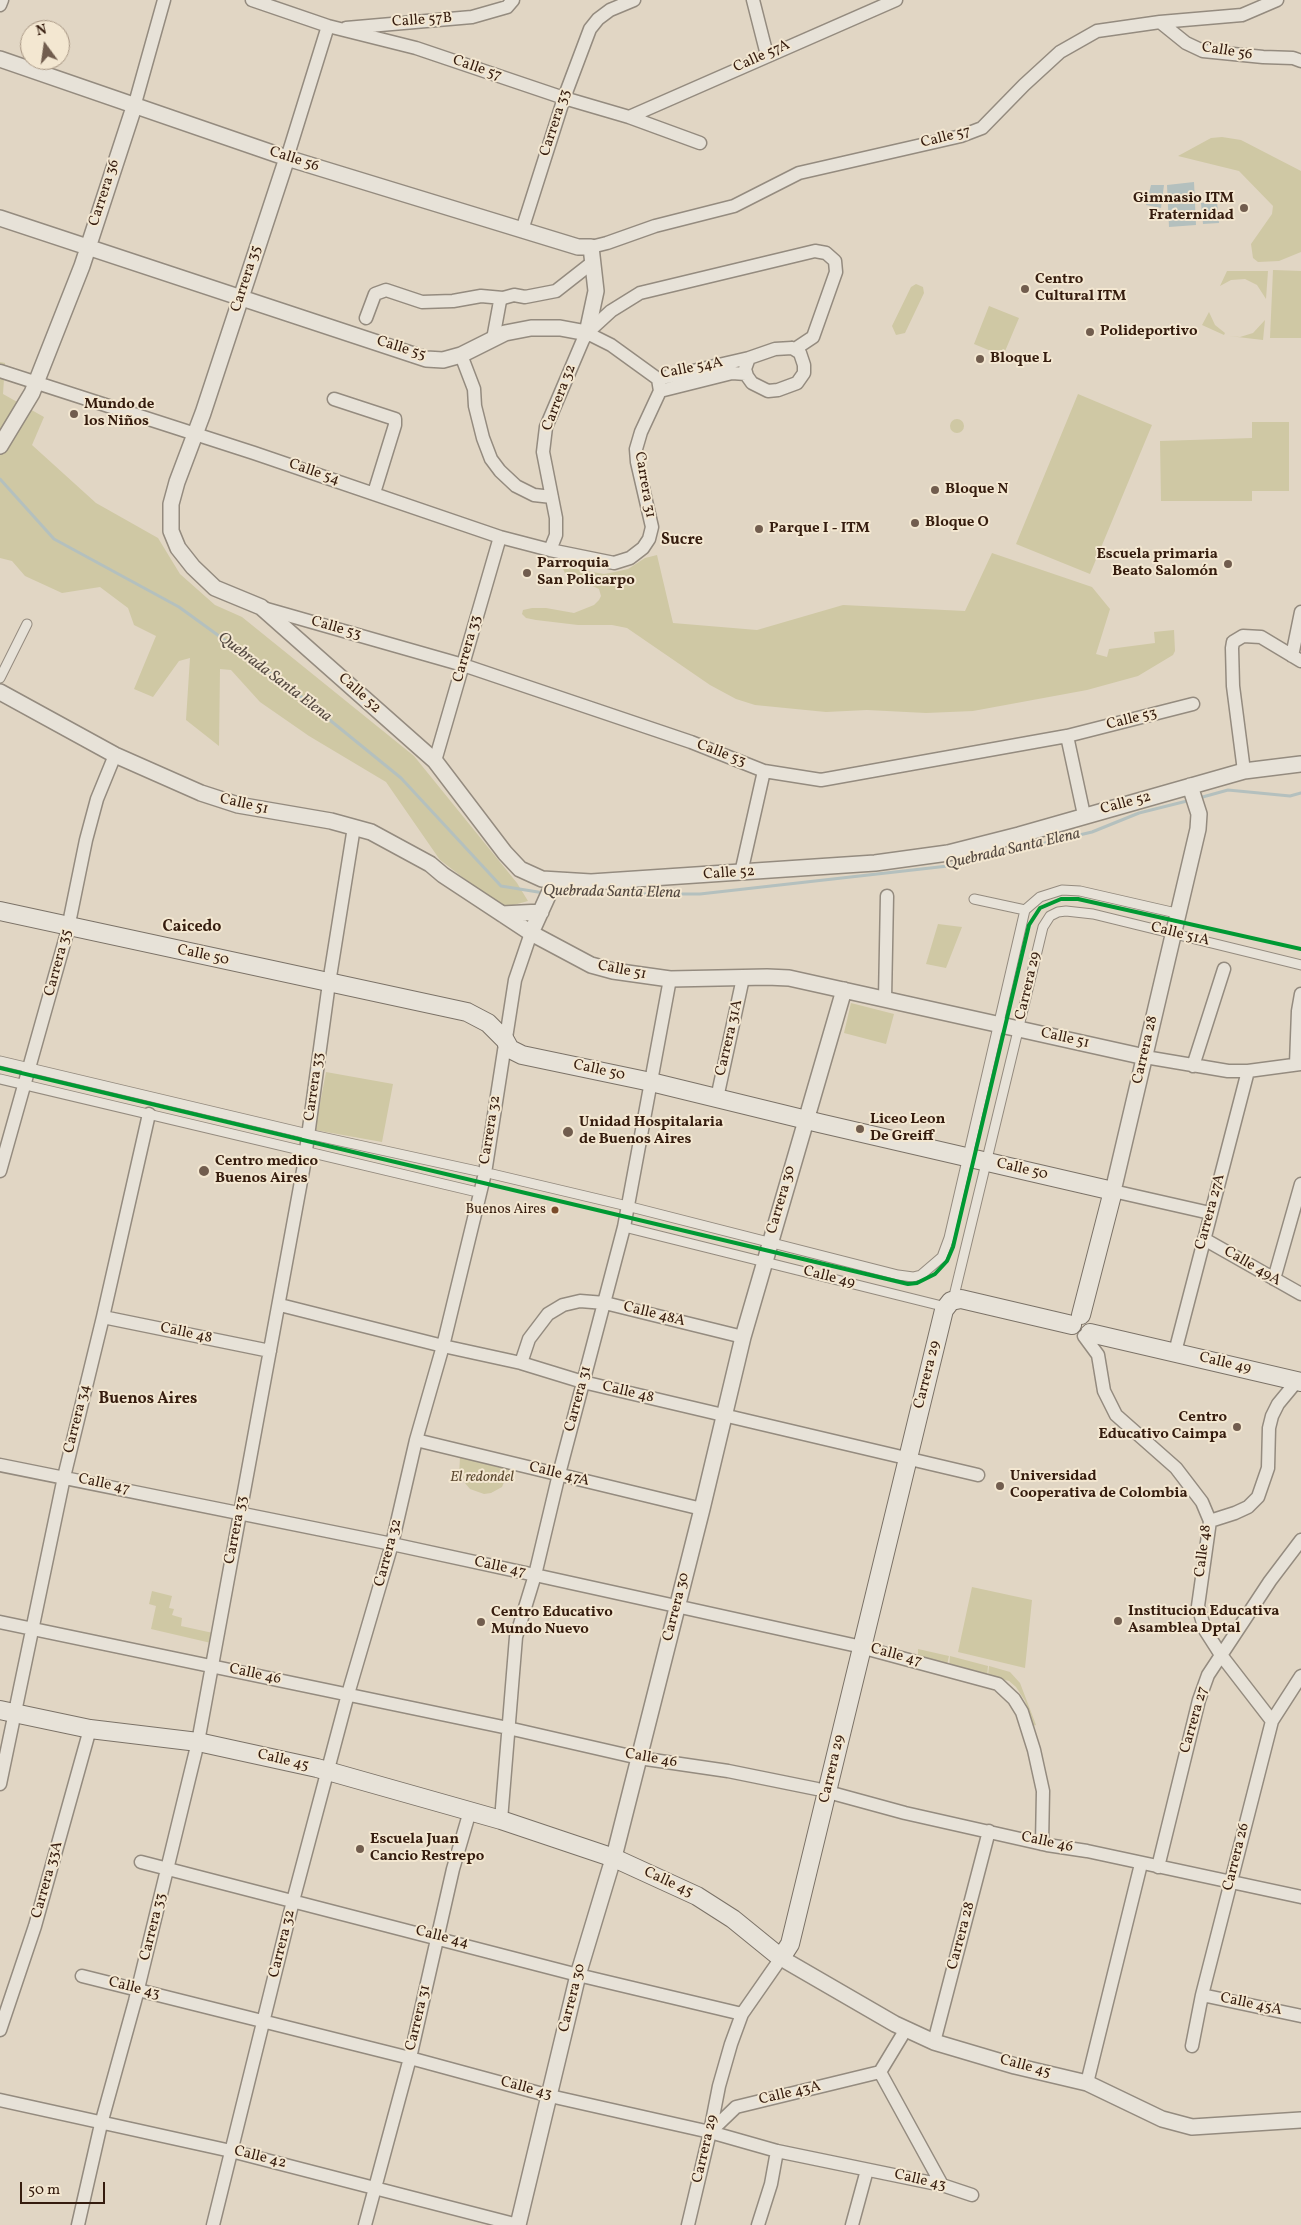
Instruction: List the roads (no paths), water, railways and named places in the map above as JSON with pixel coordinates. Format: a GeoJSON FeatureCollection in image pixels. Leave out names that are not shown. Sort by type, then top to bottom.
{"type":"FeatureCollection","features":[{"type":"Feature","properties":{"kind":"main road","name":"Calle 50"},"geometry":{"type":"LineString","coordinates":[[0,911],[467,1012],[488,1023],[505,1040],[510,1049],[522,1055],[651,1082],[1113,1191]]}},
{"type":"Feature","properties":{"kind":"main road","name":"Carrera 28"},"geometry":{"type":"LineString","coordinates":[[1084,1326],[1113,1191]]}},
{"type":"Feature","properties":{"kind":"main road","name":"Calle 49"},"geometry":{"type":"LineString","coordinates":[[950,1303],[961,1300],[1084,1326],[1300,1378]]}},
{"type":"Feature","properties":{"kind":"main road","name":"Carrera 29"},"geometry":{"type":"LineString","coordinates":[[781,1958],[790,1944],[908,1458],[950,1303]]}},
{"type":"Feature","properties":{"kind":"main road","name":"Calle 45"},"geometry":{"type":"LineString","coordinates":[[7,1712],[90,1729],[198,1742],[328,1771],[501,1820],[614,1858],[697,1896],[733,1919],[781,1958]]}},
{"type":"Feature","properties":{"kind":"street"},"geometry":{"type":"LineString","coordinates":[[0,5],[2,0]]}},
{"type":"Feature","properties":{"kind":"street","name":"Carrera 36"},"geometry":{"type":"LineString","coordinates":[[0,446],[25,406],[36,383],[88,247],[134,106],[164,0]]}},
{"type":"Feature","properties":{"kind":"street","name":"Calle 57"},"geometry":{"type":"LineString","coordinates":[[252,0],[332,28],[416,48],[564,98],[629,117],[700,144]]}},
{"type":"Feature","properties":{"kind":"street","name":"Carrera 33"},"geometry":{"type":"LineString","coordinates":[[522,230],[564,98],[590,29],[598,19],[610,10],[634,0]]}},
{"type":"Feature","properties":{"kind":"street"},"geometry":{"type":"LineString","coordinates":[[752,0],[767,55]]}},
{"type":"Feature","properties":{"kind":"street","name":"Calle 57A"},"geometry":{"type":"LineString","coordinates":[[629,117],[896,0]]}},
{"type":"Feature","properties":{"kind":"street","name":"Calle 57"},"geometry":{"type":"LineString","coordinates":[[592,254],[607,243],[655,226],[734,206],[799,173],[961,136],[982,128],[1060,52],[1098,31],[1160,22],[1242,15],[1277,0]]}},
{"type":"Feature","properties":{"kind":"street","name":"Calle 57B"},"geometry":{"type":"LineString","coordinates":[[332,28],[472,17],[510,4]]}},
{"type":"Feature","properties":{"kind":"street","name":"Calle 56"},"geometry":{"type":"LineString","coordinates":[[1160,22],[1186,43],[1203,51],[1293,58],[1301,61]]}},
{"type":"Feature","properties":{"kind":"street","name":"Carrera 35"},"geometry":{"type":"LineString","coordinates":[[170,531],[171,504],[177,482],[196,434],[332,28]]}},
{"type":"Feature","properties":{"kind":"street","name":"Calle 56"},"geometry":{"type":"LineString","coordinates":[[0,59],[287,158],[522,230],[592,254]]}},
{"type":"Feature","properties":{"kind":"street","name":"Calle 55"},"geometry":{"type":"LineString","coordinates":[[0,218],[241,296],[426,359],[443,360],[460,355],[505,333],[531,328],[560,328],[588,333]]}},
{"type":"Feature","properties":{"kind":"street"},"geometry":{"type":"LineString","coordinates":[[588,333],[611,311],[640,293],[814,250],[826,253],[835,261],[836,272],[813,336],[795,349],[775,349],[749,358],[745,366],[746,374],[752,383],[768,391],[778,390],[798,383],[804,373],[803,360],[795,349]]}},
{"type":"Feature","properties":{"kind":"street"},"geometry":{"type":"LineString","coordinates":[[366,318],[375,294],[386,290],[422,302],[453,302],[481,296],[502,298],[514,295],[525,297],[556,292],[592,254]]}},
{"type":"Feature","properties":{"kind":"street","name":"Carrera 32"},"geometry":{"type":"LineString","coordinates":[[550,550],[556,535],[556,518],[543,452],[546,427],[553,407],[588,333],[596,291],[592,254]]}},
{"type":"Feature","properties":{"kind":"street"},"geometry":{"type":"LineString","coordinates":[[493,338],[502,298]]}},
{"type":"Feature","properties":{"kind":"street","name":"Calle 54A"},"geometry":{"type":"LineString","coordinates":[[588,333],[611,345],[659,385],[732,373],[746,374]]}},
{"type":"Feature","properties":{"kind":"street"},"geometry":{"type":"LineString","coordinates":[[460,355],[474,389],[475,406],[483,438],[491,459],[500,471],[516,486],[534,495],[552,497]]}},
{"type":"Feature","properties":{"kind":"street","name":"Calle 54A"},"geometry":{"type":"LineString","coordinates":[[659,385],[749,358]]}},
{"type":"Feature","properties":{"kind":"street","name":"Calle 54"},"geometry":{"type":"LineString","coordinates":[[0,371],[374,493],[500,537],[550,550],[614,563],[630,558]]}},
{"type":"Feature","properties":{"kind":"street","name":"Carrera 31"},"geometry":{"type":"LineString","coordinates":[[630,558],[643,548],[649,539],[652,527],[637,462],[636,449],[659,385]]}},
{"type":"Feature","properties":{"kind":"street"},"geometry":{"type":"LineString","coordinates":[[334,399],[395,419],[395,425],[374,493]]}},
{"type":"Feature","properties":{"kind":"street","name":"Calle 52"},"geometry":{"type":"LineString","coordinates":[[170,531],[178,548],[193,567],[215,588],[261,607],[435,761],[514,864],[528,873],[553,884],[875,863],[948,853],[1019,835],[1084,815],[1191,789],[1244,771],[1301,764]]}},
{"type":"Feature","properties":{"kind":"street","name":"Carrera 33"},"geometry":{"type":"LineString","coordinates":[[435,761],[500,537]]}},
{"type":"Feature","properties":{"kind":"street","name":"Calle 53"},"geometry":{"type":"LineString","coordinates":[[261,607],[463,665],[691,742],[764,770],[821,780],[1067,736],[1193,704]]}},
{"type":"Feature","properties":{"kind":"street"},"geometry":{"type":"LineString","coordinates":[[1244,771],[1232,686],[1233,642],[1243,636],[1261,636],[1297,658],[1301,612]]}},
{"type":"Feature","properties":{"kind":"street"},"geometry":{"type":"LineString","coordinates":[[0,678],[27,624]]}},
{"type":"Feature","properties":{"kind":"street","name":"Calle 51"},"geometry":{"type":"LineString","coordinates":[[0,692],[115,755],[201,793],[238,806],[332,821],[371,832],[430,864],[531,933],[591,965],[613,971],[670,979],[789,978],[1193,1066],[1248,1071],[1298,1064]]}},
{"type":"Feature","properties":{"kind":"street"},"geometry":{"type":"LineString","coordinates":[[1067,736],[1084,815]]}},
{"type":"Feature","properties":{"kind":"street","name":"Carrera 35"},"geometry":{"type":"LineString","coordinates":[[0,1171],[69,926],[86,840],[95,807],[115,755]]}},
{"type":"Feature","properties":{"kind":"street"},"geometry":{"type":"LineString","coordinates":[[741,873],[764,770]]}},
{"type":"Feature","properties":{"kind":"street","name":"Carrera 28"},"geometry":{"type":"LineString","coordinates":[[1113,1191],[1173,934],[1176,913],[1198,829],[1199,814],[1191,789]]}},
{"type":"Feature","properties":{"kind":"street","name":"Carrera 33"},"geometry":{"type":"LineString","coordinates":[[78,2225],[101,2124],[168,1869],[198,1742],[280,1305],[306,1152],[329,983],[354,827]]}},
{"type":"Feature","properties":{"kind":"street","name":"Carrera 32"},"geometry":{"type":"LineString","coordinates":[[213,2225],[293,1901],[348,1694],[392,1544],[416,1440],[443,1346],[483,1180],[515,980],[531,933],[553,884]]}},
{"type":"Feature","properties":{"kind":"street","name":"Calle 51A"},"geometry":{"type":"LineString","coordinates":[[1025,910],[1040,897],[1050,892],[1062,890],[1080,891],[1176,913]]}},
{"type":"Feature","properties":{"kind":"street"},"geometry":{"type":"LineString","coordinates":[[885,1000],[887,896]]}},
{"type":"Feature","properties":{"kind":"street"},"geometry":{"type":"LineString","coordinates":[[974,899],[1025,910]]}},
{"type":"Feature","properties":{"kind":"street","name":"Carrera 29"},"geometry":{"type":"LineString","coordinates":[[928,1270],[936,1264],[944,1252],[968,1158],[1025,910]]}},
{"type":"Feature","properties":{"kind":"street"},"geometry":{"type":"LineString","coordinates":[[502,914],[542,911]]}},
{"type":"Feature","properties":{"kind":"street","name":"Calle 51A"},"geometry":{"type":"LineString","coordinates":[[1058,912],[1077,911],[1301,964]]}},
{"type":"Feature","properties":{"kind":"street","name":"Carrera 29"},"geometry":{"type":"LineString","coordinates":[[950,1303],[1043,927],[1050,916],[1058,912]]}},
{"type":"Feature","properties":{"kind":"street"},"geometry":{"type":"LineString","coordinates":[[1193,1066],[1224,969]]}},
{"type":"Feature","properties":{"kind":"street","name":"Carrera 31A"},"geometry":{"type":"LineString","coordinates":[[717,1098],[743,978]]}},
{"type":"Feature","properties":{"kind":"street","name":"Carrera 31"},"geometry":{"type":"LineString","coordinates":[[501,1820],[516,1637],[535,1575],[559,1474],[624,1227],[670,979]]}},
{"type":"Feature","properties":{"kind":"street","name":"Carrera 30"},"geometry":{"type":"LineString","coordinates":[[518,2225],[578,1974],[614,1858],[743,1338],[844,990]]}},
{"type":"Feature","properties":{"kind":"street"},"geometry":{"type":"LineString","coordinates":[[1298,1064],[1298,1011],[1301,994]]}},
{"type":"Feature","properties":{"kind":"street"},"geometry":{"type":"LineString","coordinates":[[0,1061],[477,1172]]}},
{"type":"Feature","properties":{"kind":"street","name":"Carrera 27A"},"geometry":{"type":"LineString","coordinates":[[1176,1347],[1248,1071]]}},
{"type":"Feature","properties":{"kind":"street"},"geometry":{"type":"LineString","coordinates":[[0,1079],[473,1191]]}},
{"type":"Feature","properties":{"kind":"street","name":"Carrera 34"},"geometry":{"type":"LineString","coordinates":[[0,1784],[7,1712],[32,1629],[64,1477],[149,1114]]}},
{"type":"Feature","properties":{"kind":"street","name":"Calle 49"},"geometry":{"type":"LineString","coordinates":[[492,1174],[628,1206],[898,1276],[913,1277],[928,1270]]}},
{"type":"Feature","properties":{"kind":"street"},"geometry":{"type":"LineString","coordinates":[[1274,1280],[1301,1184]]}},
{"type":"Feature","properties":{"kind":"street","name":"Calle 50"},"geometry":{"type":"LineString","coordinates":[[1113,1191],[1210,1213]]}},
{"type":"Feature","properties":{"kind":"street","name":"Calle 49"},"geometry":{"type":"LineString","coordinates":[[624,1227],[764,1262],[950,1303]]}},
{"type":"Feature","properties":{"kind":"street","name":"Calle 49A"},"geometry":{"type":"LineString","coordinates":[[1204,1238],[1301,1294]]}},
{"type":"Feature","properties":{"kind":"street","name":"Calle 48A"},"geometry":{"type":"LineString","coordinates":[[521,1363],[529,1339],[548,1314],[564,1305],[580,1302],[605,1303],[743,1338]]}},
{"type":"Feature","properties":{"kind":"street","name":"Calle 48"},"geometry":{"type":"LineString","coordinates":[[280,1305],[443,1346],[521,1363],[583,1382],[978,1475]]}},
{"type":"Feature","properties":{"kind":"street","name":"Calle 48"},"geometry":{"type":"LineString","coordinates":[[103,1317],[270,1351]]}},
{"type":"Feature","properties":{"kind":"street","name":"Calle 48"},"geometry":{"type":"LineString","coordinates":[[1084,1326],[1098,1355],[1104,1391],[1116,1415],[1176,1468],[1202,1502],[1210,1521],[1198,1606],[1205,1630],[1221,1655]]}},
{"type":"Feature","properties":{"kind":"street"},"geometry":{"type":"LineString","coordinates":[[1210,1521],[1248,1507],[1258,1497],[1268,1468],[1269,1428],[1272,1416],[1278,1404],[1300,1378]]}},
{"type":"Feature","properties":{"kind":"street","name":"Calle 47A"},"geometry":{"type":"LineString","coordinates":[[416,1440],[702,1509]]}},
{"type":"Feature","properties":{"kind":"street","name":"Calle 47"},"geometry":{"type":"LineString","coordinates":[[0,1465],[392,1544],[535,1575],[862,1648],[998,1684],[1014,1699],[1022,1712],[1034,1750],[1043,1791],[1042,1844]]}},
{"type":"Feature","properties":{"kind":"street","name":"Carrera 27"},"geometry":{"type":"LineString","coordinates":[[1158,1866],[1199,1700],[1208,1675],[1270,1581],[1301,1540]]}},
{"type":"Feature","properties":{"kind":"street","name":"Calle 46"},"geometry":{"type":"LineString","coordinates":[[0,1622],[508,1728],[639,1758],[728,1771],[827,1792],[1042,1844],[1158,1866],[1301,1897]]}},
{"type":"Feature","properties":{"kind":"street"},"geometry":{"type":"LineString","coordinates":[[1221,1655],[1272,1721]]}},
{"type":"Feature","properties":{"kind":"street","name":"Carrera 26"},"geometry":{"type":"LineString","coordinates":[[1192,2046],[1202,1995],[1272,1721],[1301,1676]]}},
{"type":"Feature","properties":{"kind":"street","name":"Carrera 33A"},"geometry":{"type":"LineString","coordinates":[[0,2030],[35,1926],[90,1729]]}},
{"type":"Feature","properties":{"kind":"street","name":"Carrera 31"},"geometry":{"type":"LineString","coordinates":[[365,2225],[410,2058],[453,1869],[470,1811]]}},
{"type":"Feature","properties":{"kind":"street","name":"Carrera 28"},"geometry":{"type":"LineString","coordinates":[[934,2042],[990,1831]]}},
{"type":"Feature","properties":{"kind":"street","name":"Calle 44"},"geometry":{"type":"LineString","coordinates":[[141,1862],[742,2014]]}},
{"type":"Feature","properties":{"kind":"street"},"geometry":{"type":"LineString","coordinates":[[1087,2083],[1141,1864]]}},
{"type":"Feature","properties":{"kind":"street","name":"Carrera 29"},"geometry":{"type":"LineString","coordinates":[[688,2225],[719,2086],[731,2044],[742,2014],[781,1958]]}},
{"type":"Feature","properties":{"kind":"street","name":"Calle 45"},"geometry":{"type":"LineString","coordinates":[[781,1958],[906,2030],[934,2042],[1014,2066],[1087,2083],[1162,2120],[1192,2127],[1301,2120]]}},
{"type":"Feature","properties":{"kind":"street","name":"Calle 43"},"geometry":{"type":"LineString","coordinates":[[82,1976],[410,2058],[550,2096],[710,2132],[777,2151],[942,2185],[972,2195]]}},
{"type":"Feature","properties":{"kind":"street","name":"Calle 45A"},"geometry":{"type":"LineString","coordinates":[[1202,1995],[1301,2016]]}},
{"type":"Feature","properties":{"kind":"street"},"geometry":{"type":"LineString","coordinates":[[906,2030],[880,2072],[942,2185]]}},
{"type":"Feature","properties":{"kind":"street","name":"Calle 43A"},"geometry":{"type":"LineString","coordinates":[[710,2132],[736,2107],[880,2072]]}},
{"type":"Feature","properties":{"kind":"street","name":"Calle 42"},"geometry":{"type":"LineString","coordinates":[[0,2100],[101,2124],[231,2151],[518,2225]]}},
{"type":"Feature","properties":{"kind":"street"},"geometry":{"type":"LineString","coordinates":[[758,2225],[771,2184],[777,2151]]}},
{"type":"Feature","properties":{"kind":"street"},"geometry":{"type":"LineString","coordinates":[[852,2225],[867,2170]]}},
{"type":"Feature","properties":{"kind":"waterway","name":"Quebrada Santa Elena"},"geometry":{"type":"LineString","coordinates":[[0,479],[54,539],[179,607],[288,686],[401,778],[501,886],[544,893]]}},
{"type":"Feature","properties":{"kind":"waterway","name":"Quebrada Santa Elena"},"geometry":{"type":"LineString","coordinates":[[1199,798],[1228,790],[1290,796],[1301,793]]}},
{"type":"Feature","properties":{"kind":"waterway","name":"Quebrada Santa Elena"},"geometry":{"type":"LineString","coordinates":[[553,894],[700,894],[948,866],[1092,832],[1139,813],[1191,800]]}},
{"type":"Feature","properties":{"kind":"place","name":"Gimnasio ITM Fraternidad"},"geometry":{"type":"Point","coordinates":[1244,208]}},
{"type":"Feature","properties":{"kind":"place","name":"Centro Cultural ITM"},"geometry":{"type":"Point","coordinates":[1025,289]}},
{"type":"Feature","properties":{"kind":"place","name":"Polideportivo"},"geometry":{"type":"Point","coordinates":[1090,332]}},
{"type":"Feature","properties":{"kind":"place","name":"Bloque L"},"geometry":{"type":"Point","coordinates":[980,359]}},
{"type":"Feature","properties":{"kind":"place","name":"Mundo de los Niños"},"geometry":{"type":"Point","coordinates":[74,414]}},
{"type":"Feature","properties":{"kind":"place","name":"Bloque N"},"geometry":{"type":"Point","coordinates":[935,490]}},
{"type":"Feature","properties":{"kind":"place","name":"Bloque O"},"geometry":{"type":"Point","coordinates":[915,523]}},
{"type":"Feature","properties":{"kind":"place","name":"Parque I - ITM"},"geometry":{"type":"Point","coordinates":[759,529]}},
{"type":"Feature","properties":{"kind":"place","name":"Escuela primaria Beato Salomón"},"geometry":{"type":"Point","coordinates":[1228,564]}},
{"type":"Feature","properties":{"kind":"place","name":"Parroquia San Policarpo"},"geometry":{"type":"Point","coordinates":[527,573]}},
{"type":"Feature","properties":{"kind":"place","name":"Liceo Leon De Greiff"},"geometry":{"type":"Point","coordinates":[860,1129]}},
{"type":"Feature","properties":{"kind":"place","name":"Unidad Hospitalaria de Buenos Aires"},"geometry":{"type":"Point","coordinates":[568,1132]}},
{"type":"Feature","properties":{"kind":"place","name":"Centro medico Buenos Aires"},"geometry":{"type":"Point","coordinates":[204,1171]}},
{"type":"Feature","properties":{"kind":"place","name":"Buenos Aires"},"geometry":{"type":"Point","coordinates":[555,1210]}},
{"type":"Feature","properties":{"kind":"place","name":"Centro Educativo Caimpa"},"geometry":{"type":"Point","coordinates":[1237,1427]}},
{"type":"Feature","properties":{"kind":"place","name":"Universidad Cooperativa de Colombia"},"geometry":{"type":"Point","coordinates":[1000,1486]}},
{"type":"Feature","properties":{"kind":"place","name":"Institucion Educativa Asamblea Dptal"},"geometry":{"type":"Point","coordinates":[1118,1621]}},
{"type":"Feature","properties":{"kind":"place","name":"Centro Educativo Mundo Nuevo"},"geometry":{"type":"Point","coordinates":[481,1622]}},
{"type":"Feature","properties":{"kind":"place","name":"Escuela Juan Cancio Restrepo"},"geometry":{"type":"Point","coordinates":[360,1849]}},
{"type":"Feature","properties":{"kind":"district","name":"Sucre"},"geometry":{"type":"Point","coordinates":[682,541]}},
{"type":"Feature","properties":{"kind":"district","name":"Caicedo"},"geometry":{"type":"Point","coordinates":[192,928]}},
{"type":"Feature","properties":{"kind":"district","name":"Buenos Aires"},"geometry":{"type":"Point","coordinates":[148,1400]}},
{"type":"Feature","properties":{"kind":"park label","name":"El redondel"},"geometry":{"type":"Point","coordinates":[482,1478]}}]}
